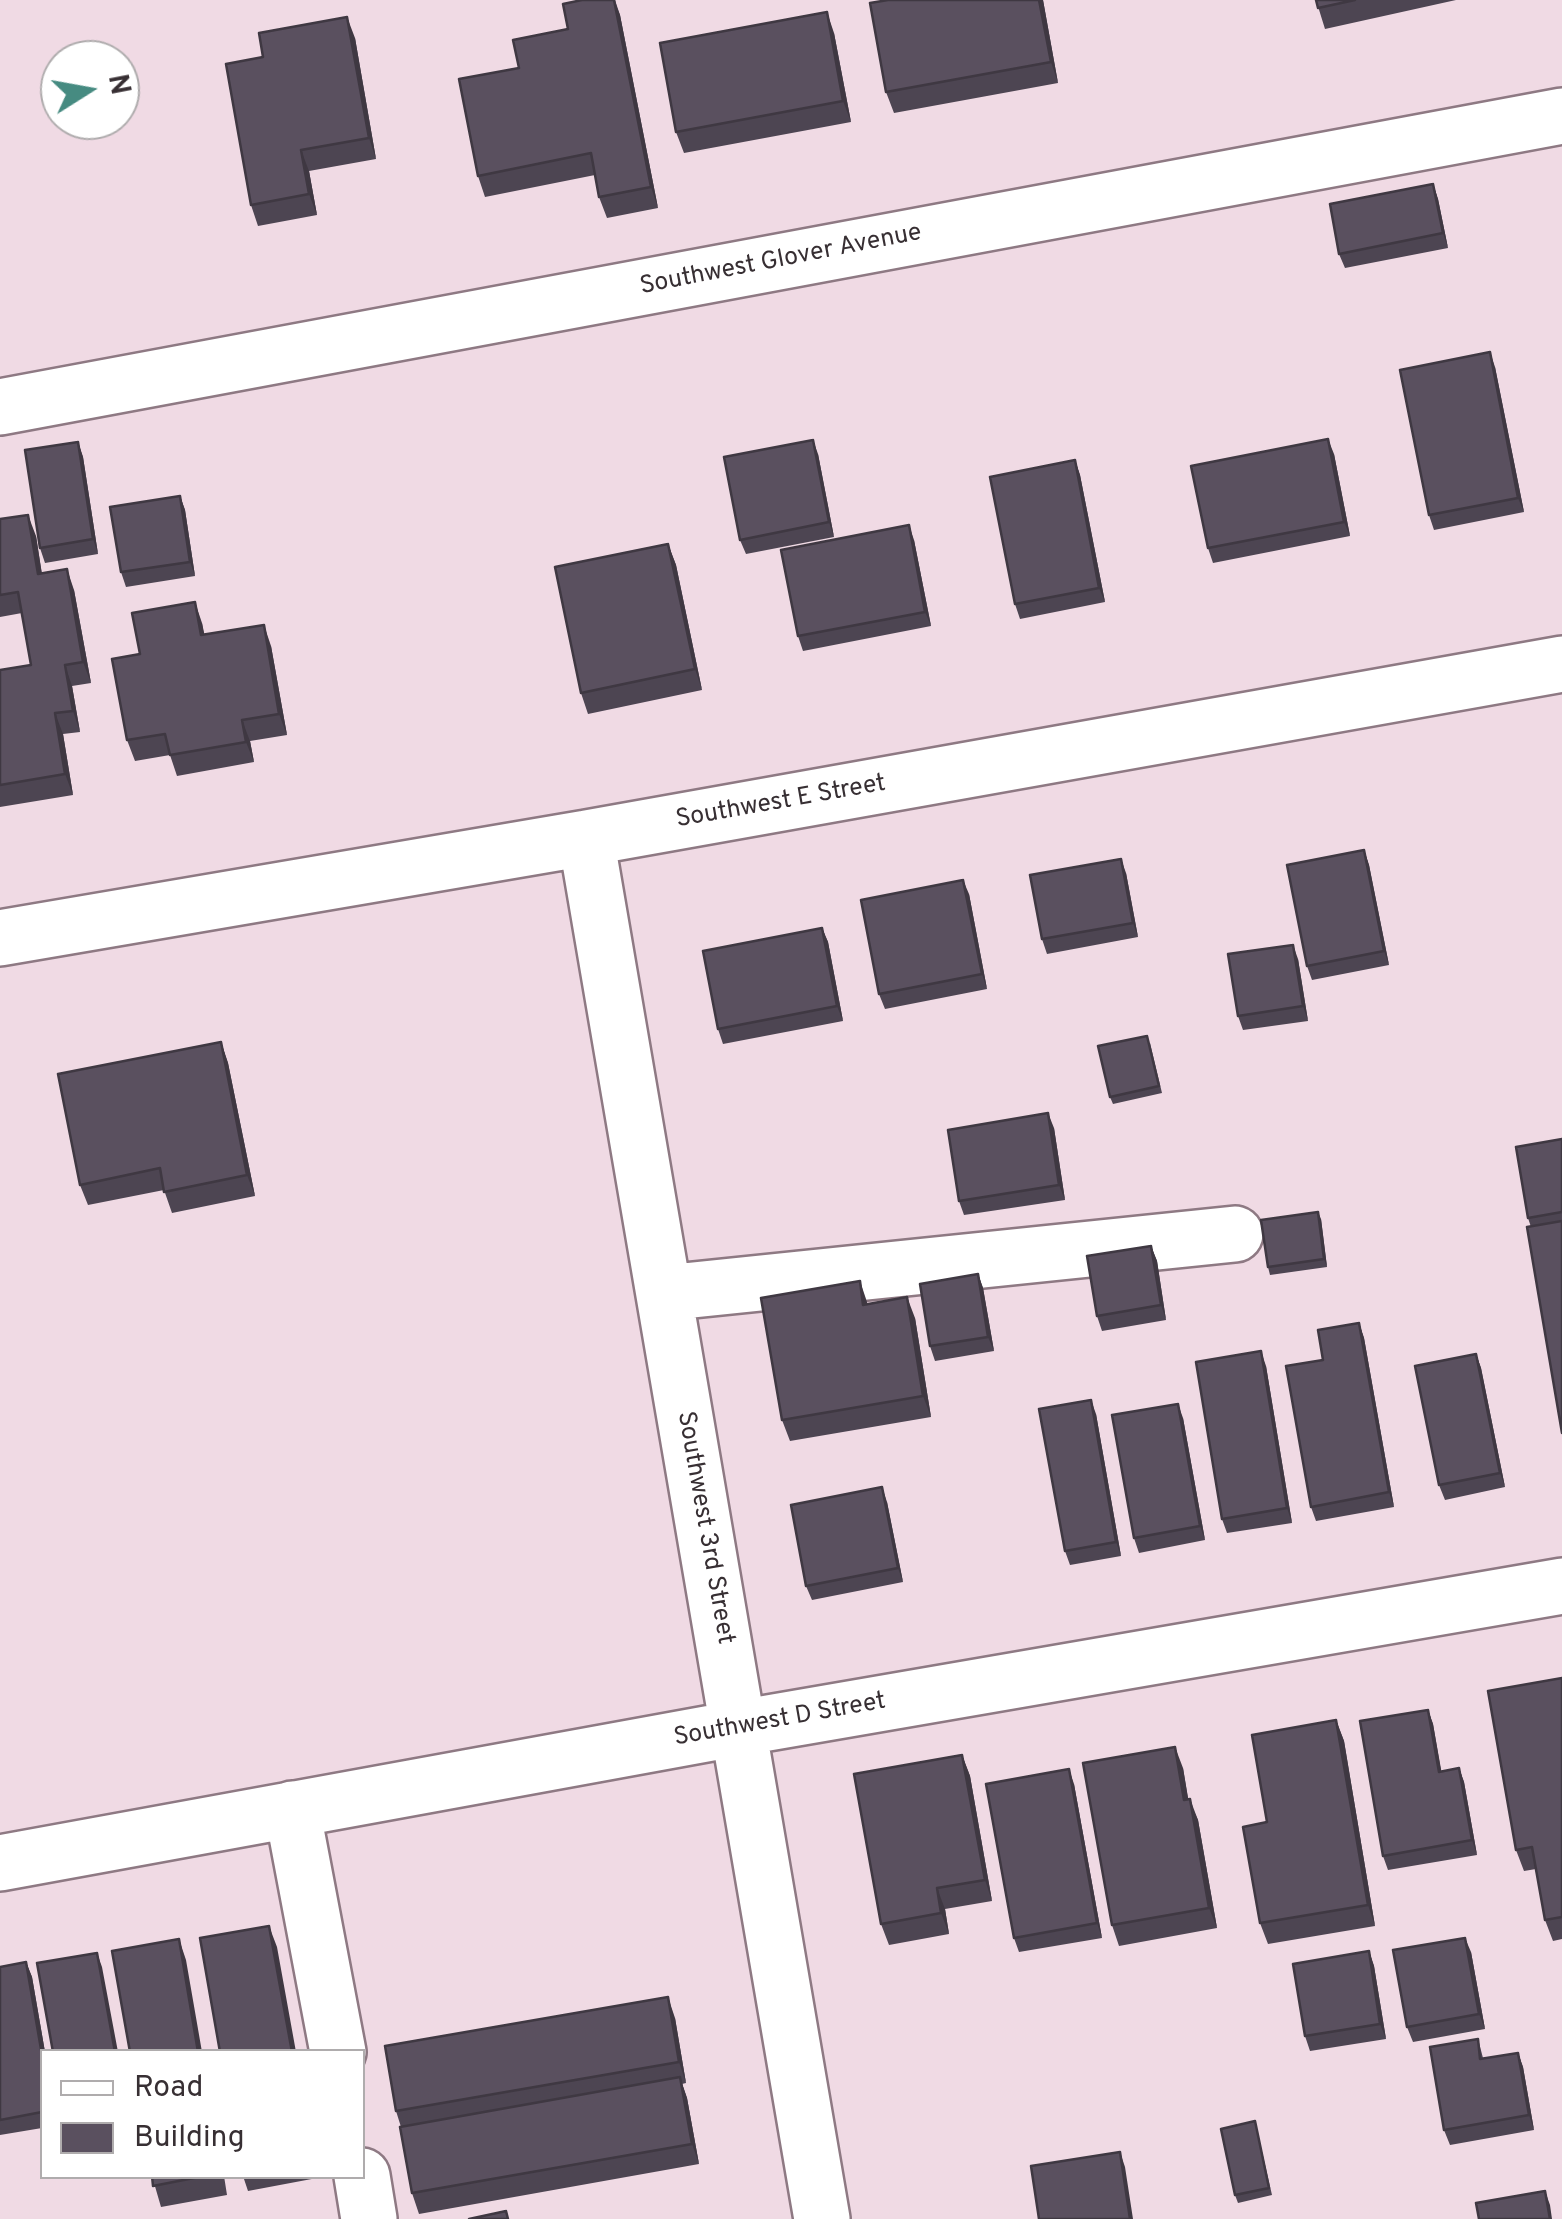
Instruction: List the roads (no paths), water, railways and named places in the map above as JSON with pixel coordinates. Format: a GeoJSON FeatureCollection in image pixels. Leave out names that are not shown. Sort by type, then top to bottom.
{"type":"FeatureCollection","features":[{"type":"Feature","properties":{"kind":"street","name":"Southwest Glover Avenue"},"geometry":{"type":"LineString","coordinates":[[0,406],[1562,116]]}},
{"type":"Feature","properties":{"kind":"street","name":"Southwest E Street"},"geometry":{"type":"LineString","coordinates":[[0,938],[1562,664]]}},
{"type":"Feature","properties":{"kind":"street","name":"Southwest 3rd Street"},"geometry":{"type":"LineString","coordinates":[[586,838],[822,2219]]}},
{"type":"Feature","properties":{"kind":"street"},"geometry":{"type":"LineString","coordinates":[[664,1293],[1235,1234]]}},
{"type":"Feature","properties":{"kind":"street","name":"Southwest D Street"},"geometry":{"type":"LineString","coordinates":[[0,1863],[738,1728],[1562,1586]]}},
{"type":"Feature","properties":{"kind":"street"},"geometry":{"type":"LineString","coordinates":[[292,1809],[337,2049]]}},
{"type":"Feature","properties":{"kind":"street"},"geometry":{"type":"LineString","coordinates":[[362,2179],[369,2219]]}}]}
